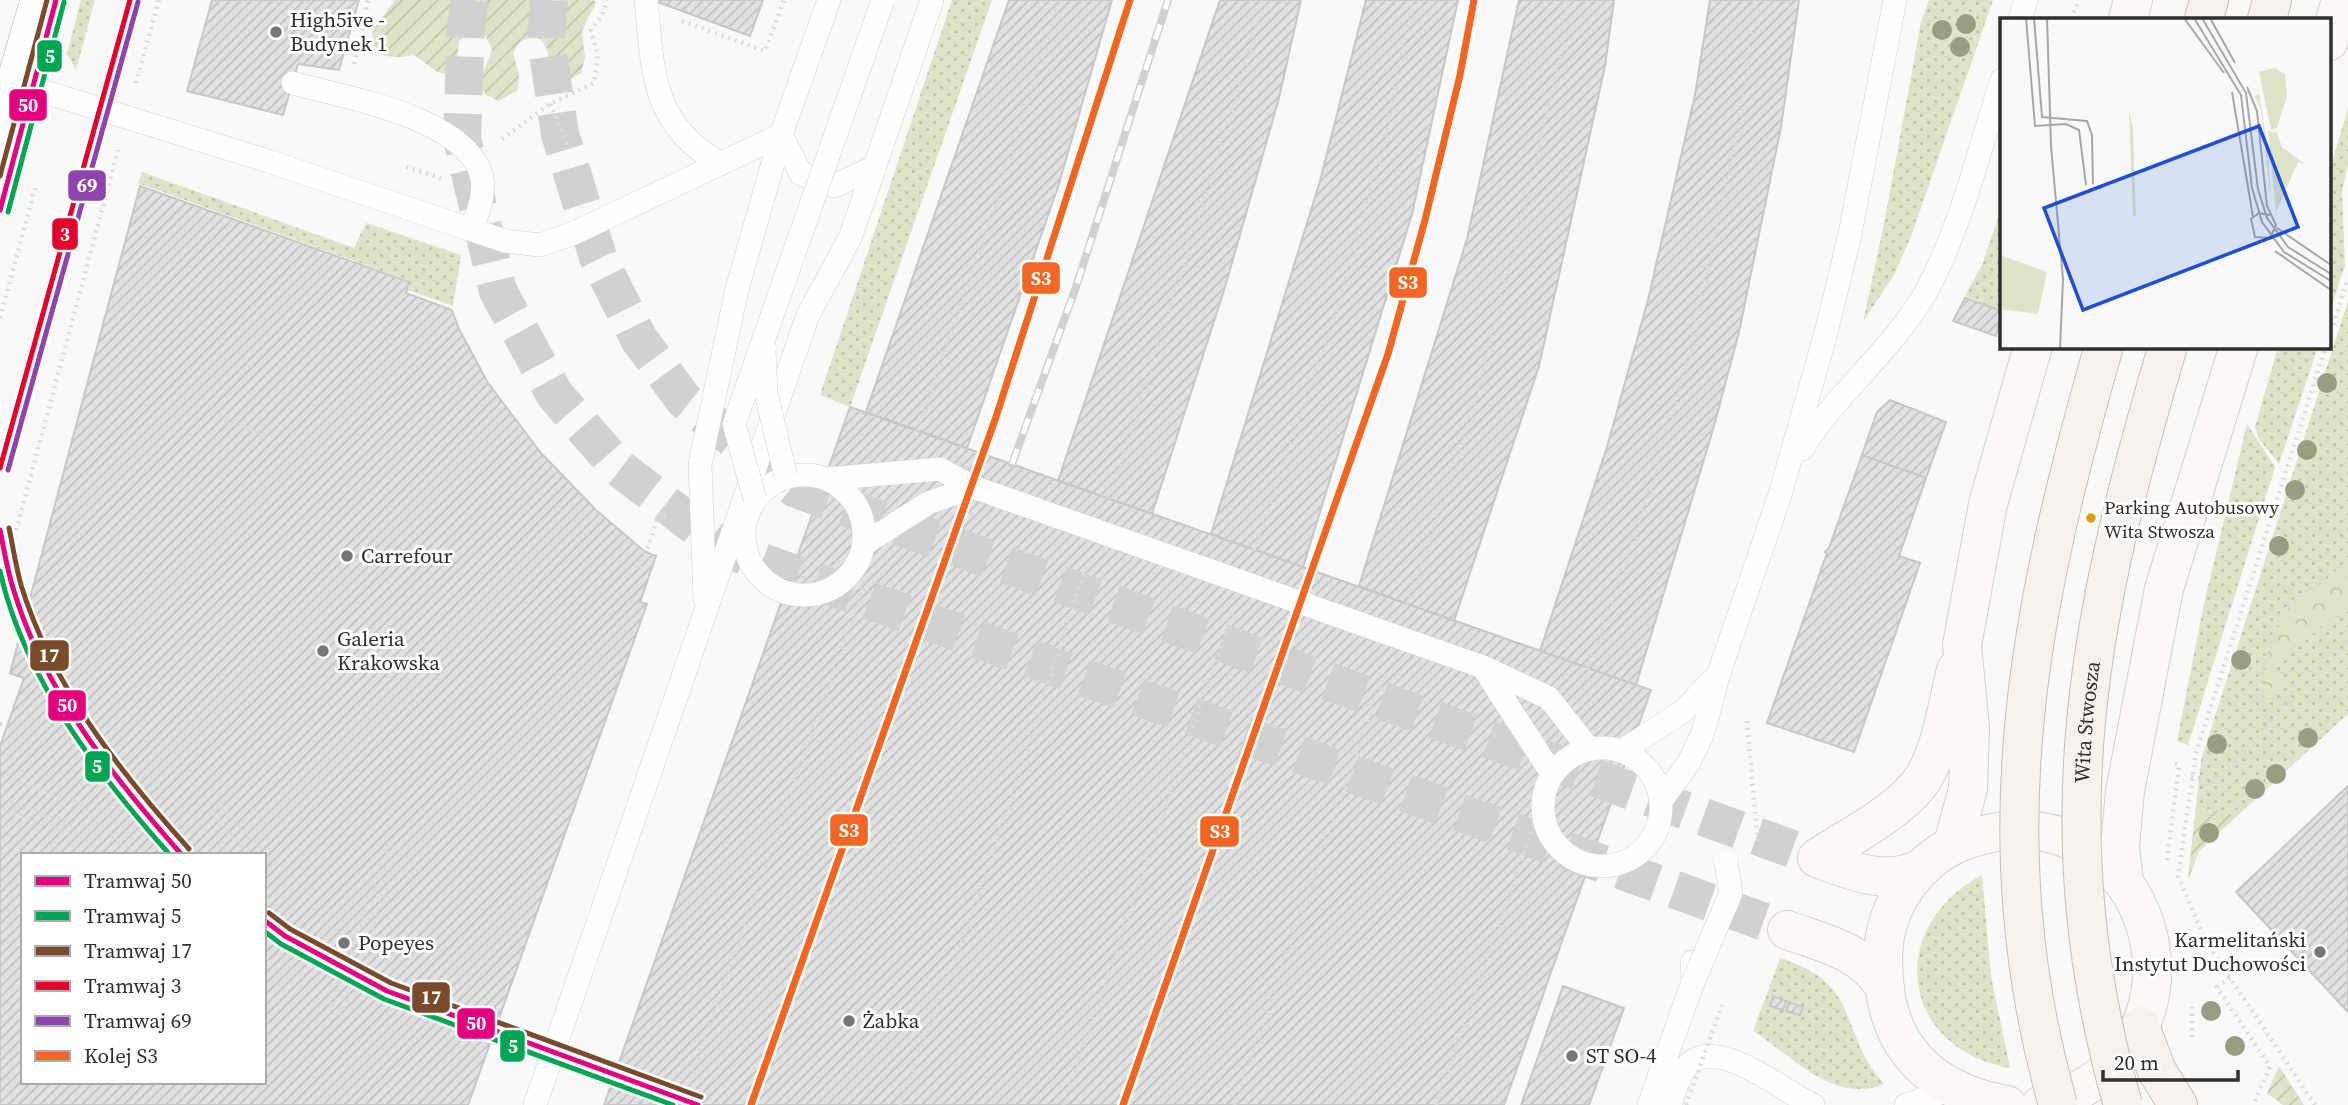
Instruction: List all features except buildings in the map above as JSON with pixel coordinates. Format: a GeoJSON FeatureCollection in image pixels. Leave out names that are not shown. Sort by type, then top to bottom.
{"type":"FeatureCollection","features":[{"type":"Feature","properties":{"kind":"main road"},"geometry":{"type":"LineString","coordinates":[[2204,18],[2210,0]]}},
{"type":"Feature","properties":{"kind":"main road"},"geometry":{"type":"LineString","coordinates":[[2267,18],[2272,0]]}},
{"type":"Feature","properties":{"kind":"main road"},"geometry":{"type":"LineString","coordinates":[[2059,1105],[2035,1005],[2023,920],[2019,777],[2028,667],[2044,581],[2074,452],[2103,348]]}},
{"type":"Feature","properties":{"kind":"main road","name":"Wita Stwosza"},"geometry":{"type":"LineString","coordinates":[[2123,1105],[2088,951],[2081,855],[2082,753],[2091,660],[2104,592],[2130,479],[2167,348]]}},
{"type":"Feature","properties":{"kind":"main road"},"geometry":{"type":"LineString","coordinates":[[2140,1026],[2157,1071],[2178,1105]]}},
{"type":"Feature","properties":{"kind":"street"},"geometry":{"type":"LineString","coordinates":[[0,136],[40,0]]}},
{"type":"Feature","properties":{"kind":"street"},"geometry":{"type":"LineString","coordinates":[[2128,18],[2133,0]]}},
{"type":"Feature","properties":{"kind":"street"},"geometry":{"type":"LineString","coordinates":[[2330,38],[2341,0]]}},
{"type":"Feature","properties":{"kind":"street"},"geometry":{"type":"LineString","coordinates":[[2032,348],[1988,504],[1962,645],[1937,741],[1922,780],[1900,803],[1817,858],[1875,877],[1899,877],[1920,869],[1953,844],[1993,832],[2032,832],[2052,836],[2092,853],[2124,882],[2145,918],[2153,964],[2152,984],[2140,1026],[2107,1072],[2087,1088],[2041,1105]]}},
{"type":"Feature","properties":{"kind":"street"},"geometry":{"type":"LineString","coordinates":[[2124,882],[2120,847],[2125,791],[2164,589],[2238,348]]}},
{"type":"Feature","properties":{"kind":"street"},"geometry":{"type":"LineString","coordinates":[[1953,844],[1968,789],[1970,728],[1962,645]]}},
{"type":"Feature","properties":{"kind":"street"},"geometry":{"type":"LineString","coordinates":[[1920,869],[1895,905],[1883,942],[1885,988],[1890,1016],[1902,1043],[1931,1075],[1981,1099]]}},
{"type":"Feature","properties":{"kind":"street"},"geometry":{"type":"LineString","coordinates":[[1787,930],[1857,956],[1871,968],[1885,988]]}},
{"type":"Feature","properties":{"kind":"lane"},"geometry":{"type":"LineString","coordinates":[[646,0],[652,59],[663,109],[692,147],[718,162]]}},
{"type":"Feature","properties":{"kind":"lane"},"geometry":{"type":"LineString","coordinates":[[705,613],[700,464],[737,289],[781,135],[829,0]]}},
{"type":"Feature","properties":{"kind":"lane"},"geometry":{"type":"LineString","coordinates":[[755,499],[734,424],[883,0]]}},
{"type":"Feature","properties":{"kind":"lane"},"geometry":{"type":"LineString","coordinates":[[535,1105],[808,315],[850,238],[932,0]]}},
{"type":"Feature","properties":{"kind":"lane"},"geometry":{"type":"LineString","coordinates":[[1661,801],[1689,762],[1703,733],[1719,673],[1779,498],[1826,333],[1850,234],[1895,0]]}},
{"type":"Feature","properties":{"kind":"lane"},"geometry":{"type":"LineString","coordinates":[[2020,18],[2026,0]]}},
{"type":"Feature","properties":{"kind":"lane"},"geometry":{"type":"LineString","coordinates":[[293,82],[417,119],[453,136],[474,160],[482,177],[483,191],[472,230]]}},
{"type":"Feature","properties":{"kind":"lane"},"geometry":{"type":"LineString","coordinates":[[16,83],[256,156],[505,241],[540,245],[616,215],[718,162],[781,135]]}},
{"type":"Feature","properties":{"kind":"lane"},"geometry":{"type":"LineString","coordinates":[[1802,449],[1860,373],[1904,324],[1927,291],[1950,238],[2000,83]]}},
{"type":"Feature","properties":{"kind":"lane"},"geometry":{"type":"LineString","coordinates":[[781,135],[801,174],[834,186],[874,167]]}},
{"type":"Feature","properties":{"kind":"lane"},"geometry":{"type":"LineString","coordinates":[[764,334],[766,393],[786,477]]}},
{"type":"Feature","properties":{"kind":"lane"},"geometry":{"type":"LineString","coordinates":[[825,479],[843,489],[856,505],[863,523],[864,544],[859,561],[849,576],[835,587],[818,594],[800,596],[782,592],[755,571],[746,551],[744,527],[755,499],[768,486],[786,477],[806,475],[825,479],[940,469],[973,487],[1483,667],[1549,698],[1589,749]]}},
{"type":"Feature","properties":{"kind":"lane"},"geometry":{"type":"LineString","coordinates":[[864,544],[928,503],[973,487]]}},
{"type":"Feature","properties":{"kind":"lane"},"geometry":{"type":"LineString","coordinates":[[1483,667],[1548,784]]}},
{"type":"Feature","properties":{"kind":"lane"},"geometry":{"type":"LineString","coordinates":[[1622,751],[1682,712],[1719,673]]}},
{"type":"Feature","properties":{"kind":"lane"},"geometry":{"type":"LineString","coordinates":[[1606,747],[1622,751],[1641,762],[1655,780],[1661,801],[1660,820],[1652,838],[1639,852],[1622,862],[1603,866],[1584,863],[1564,853],[1550,836],[1543,816],[1544,794],[1548,784],[1568,758],[1589,749],[1606,747]]}},
{"type":"Feature","properties":{"kind":"lane"},"geometry":{"type":"LineString","coordinates":[[1649,1105],[1693,982],[1731,892],[1726,862]]}},
{"type":"Feature","properties":{"kind":"lane"},"geometry":{"type":"LineString","coordinates":[[1691,958],[1693,982]]}},
{"type":"Feature","properties":{"kind":"lane"},"geometry":{"type":"LineString","coordinates":[[1670,1105],[1685,1068],[1697,1058],[1708,1055],[1742,1065],[1813,1105]]}},
{"type":"Feature","properties":{"kind":"lane"},"geometry":{"type":"LineString","coordinates":[[1906,1105],[1981,1099]]}},
{"type":"Feature","properties":{"kind":"path"},"geometry":{"type":"LineString","coordinates":[[133,91],[159,0]]}},
{"type":"Feature","properties":{"kind":"path"},"geometry":{"type":"LineString","coordinates":[[346,98],[368,0]]}},
{"type":"Feature","properties":{"kind":"path"},"geometry":{"type":"LineString","coordinates":[[474,160],[550,104],[594,83],[598,56],[591,30],[602,15],[607,0]]}},
{"type":"Feature","properties":{"kind":"path"},"geometry":{"type":"LineString","coordinates":[[674,18],[765,51],[783,0]]}},
{"type":"Feature","properties":{"kind":"path"},"geometry":{"type":"LineString","coordinates":[[1107,504],[1223,141],[1265,0]]}},
{"type":"Feature","properties":{"kind":"path"},"geometry":{"type":"LineString","coordinates":[[1404,615],[1475,405],[1561,57],[1568,0]]}},
{"type":"Feature","properties":{"kind":"path"},"geometry":{"type":"LineString","coordinates":[[1581,690],[1645,507],[1690,352],[1742,110],[1754,0]]}},
{"type":"Feature","properties":{"kind":"path"},"geometry":{"type":"LineString","coordinates":[[2071,18],[2079,0]]}},
{"type":"Feature","properties":{"kind":"path"},"geometry":{"type":"LineString","coordinates":[[550,104],[569,148]]}},
{"type":"Feature","properties":{"kind":"path"},"geometry":{"type":"LineString","coordinates":[[0,591],[121,139]]}},
{"type":"Feature","properties":{"kind":"path"},"geometry":{"type":"LineString","coordinates":[[0,318],[35,188]]}},
{"type":"Feature","properties":{"kind":"path"},"geometry":{"type":"LineString","coordinates":[[2330,335],[2348,278]]}},
{"type":"Feature","properties":{"kind":"path"},"geometry":{"type":"LineString","coordinates":[[2315,1105],[2201,933],[2179,883],[2196,753],[2325,348]]}},
{"type":"Feature","properties":{"kind":"path"},"geometry":{"type":"LineString","coordinates":[[2342,415],[2348,403]]}},
{"type":"Feature","properties":{"kind":"path"},"geometry":{"type":"LineString","coordinates":[[218,418],[276,439]]}},
{"type":"Feature","properties":{"kind":"path"},"geometry":{"type":"LineString","coordinates":[[2269,722],[2262,711],[2265,655],[2283,611],[2308,529]]}},
{"type":"Feature","properties":{"kind":"path"},"geometry":{"type":"LineString","coordinates":[[900,1105],[982,887],[1090,557]]}},
{"type":"Feature","properties":{"kind":"path"},"geometry":{"type":"LineString","coordinates":[[2283,611],[2348,560]]}},
{"type":"Feature","properties":{"kind":"path"},"geometry":{"type":"LineString","coordinates":[[2214,780],[2259,737],[2296,686],[2348,639]]}},
{"type":"Feature","properties":{"kind":"path"},"geometry":{"type":"LineString","coordinates":[[1234,1105],[1386,667]]}},
{"type":"Feature","properties":{"kind":"path"},"geometry":{"type":"LineString","coordinates":[[0,724],[7,726]]}},
{"type":"Feature","properties":{"kind":"path"},"geometry":{"type":"LineString","coordinates":[[2191,777],[2214,780],[2242,811]]}},
{"type":"Feature","properties":{"kind":"path"},"geometry":{"type":"LineString","coordinates":[[19,782],[81,804]]}},
{"type":"Feature","properties":{"kind":"path"},"geometry":{"type":"LineString","coordinates":[[1436,1105],[1548,784]]}},
{"type":"Feature","properties":{"kind":"path"},"geometry":{"type":"LineString","coordinates":[[112,838],[161,788]]}},
{"type":"Feature","properties":{"kind":"path"},"geometry":{"type":"LineString","coordinates":[[119,844],[167,795]]}},
{"type":"Feature","properties":{"kind":"path"},"geometry":{"type":"LineString","coordinates":[[12,803],[73,825]]}},
{"type":"Feature","properties":{"kind":"path"},"geometry":{"type":"LineString","coordinates":[[221,806],[265,853]]}},
{"type":"Feature","properties":{"kind":"path"},"geometry":{"type":"LineString","coordinates":[[742,933],[785,811]]}},
{"type":"Feature","properties":{"kind":"path"},"geometry":{"type":"LineString","coordinates":[[8,812],[71,833]]}},
{"type":"Feature","properties":{"kind":"path"},"geometry":{"type":"LineString","coordinates":[[213,814],[250,853]]}},
{"type":"Feature","properties":{"kind":"path"},"geometry":{"type":"LineString","coordinates":[[329,1011],[390,840]]}},
{"type":"Feature","properties":{"kind":"path"},"geometry":{"type":"LineString","coordinates":[[341,1015],[401,844]]}},
{"type":"Feature","properties":{"kind":"path"},"geometry":{"type":"LineString","coordinates":[[266,854],[276,865]]}},
{"type":"Feature","properties":{"kind":"path"},"geometry":{"type":"LineString","coordinates":[[266,869],[269,873]]}},
{"type":"Feature","properties":{"kind":"path"},"geometry":{"type":"LineString","coordinates":[[964,899],[982,887]]}},
{"type":"Feature","properties":{"kind":"path"},"geometry":{"type":"LineString","coordinates":[[1073,1075],[1116,952]]}},
{"type":"Feature","properties":{"kind":"path"},"geometry":{"type":"LineString","coordinates":[[2230,978],[2217,988],[2270,1066],[2253,1105]]}},
{"type":"Feature","properties":{"kind":"green space"},"geometry":{"type":"Polygon","coordinates":[[[81,0],[95,0],[76,70],[67,54],[81,0]]]}},
{"type":"Feature","properties":{"kind":"green space"},"geometry":{"type":"Polygon","coordinates":[[[395,0],[537,0],[547,6],[561,0],[594,0],[596,3],[582,31],[585,58],[581,73],[573,78],[557,78],[549,69],[548,53],[540,39],[527,39],[517,46],[513,54],[519,73],[518,90],[499,101],[486,95],[479,83],[492,50],[485,35],[473,31],[459,41],[456,69],[444,74],[413,55],[391,57],[380,52],[373,41],[372,32],[395,0]]]}},
{"type":"Feature","properties":{"kind":"green space"},"geometry":{"type":"Polygon","coordinates":[[[952,0],[992,0],[850,407],[820,395],[952,0]]]}},
{"type":"Feature","properties":{"kind":"green space"},"geometry":{"type":"Polygon","coordinates":[[[1929,0],[1993,0],[1912,234],[1895,273],[1863,322],[1921,22],[1929,0]]]}},
{"type":"Feature","properties":{"kind":"green space"},"geometry":{"type":"Polygon","coordinates":[[[2348,108],[2348,164],[2342,191],[2345,265],[2330,311],[2330,170],[2348,108]]]}},
{"type":"Feature","properties":{"kind":"green space"},"geometry":{"type":"Polygon","coordinates":[[[142,172],[354,248],[366,223],[461,255],[453,306],[408,290],[410,281],[138,183],[142,172]]]}},
{"type":"Feature","properties":{"kind":"green space"},"geometry":{"type":"Polygon","coordinates":[[[2000,212],[2000,311],[1965,296],[1982,265],[2000,212]]]}},
{"type":"Feature","properties":{"kind":"green space"},"geometry":{"type":"Polygon","coordinates":[[[2348,301],[2348,714],[2199,851],[2188,880],[2201,760],[2348,301]]]}},
{"type":"Feature","properties":{"kind":"green space"},"geometry":{"type":"Polygon","coordinates":[[[2278,348],[2318,348],[2279,464],[2259,439],[2255,427],[2278,348]]]}},
{"type":"Feature","properties":{"kind":"green space"},"geometry":{"type":"Polygon","coordinates":[[[2247,424],[2275,467],[2188,745],[2177,741],[2203,608],[2247,424]]]}},
{"type":"Feature","properties":{"kind":"green space"},"geometry":{"type":"Polygon","coordinates":[[[2348,563],[2348,602],[2278,666],[2274,674],[2288,681],[2263,704],[2267,654],[2286,610],[2348,563]]]}},
{"type":"Feature","properties":{"kind":"green space"},"geometry":{"type":"Polygon","coordinates":[[[2208,809],[2228,813],[2232,820],[2199,851],[2188,880],[2195,816],[2208,809]]]}},
{"type":"Feature","properties":{"kind":"green space"},"geometry":{"type":"Polygon","coordinates":[[[1982,875],[1991,976],[2010,1068],[1973,1056],[1945,1037],[1927,1012],[1918,984],[1919,954],[1930,924],[1951,897],[1982,875]]]}},
{"type":"Feature","properties":{"kind":"green space"},"geometry":{"type":"Polygon","coordinates":[[[1780,958],[1807,969],[1825,981],[1837,995],[1869,1064],[1884,1084],[1865,1089],[1831,1083],[1814,1075],[1753,1031],[1780,958]]]}},
{"type":"Feature","properties":{"kind":"green space"},"geometry":{"type":"Polygon","coordinates":[[[2279,1066],[2304,1105],[2283,1105],[2267,1093],[2279,1066]]]}},
{"type":"Feature","properties":{"kind":"tunnel"},"geometry":{"type":"LineString","coordinates":[[470,0],[466,27],[462,139],[498,291],[555,395],[618,467],[723,548],[1787,930]]}},
{"type":"Feature","properties":{"kind":"tunnel"},"geometry":{"type":"LineString","coordinates":[[549,0],[546,39],[560,134],[598,257],[639,339],[684,400],[796,489],[1817,858]]}},
{"type":"Feature","properties":{"kind":"railway"},"geometry":{"type":"LineString","coordinates":[[1012,464],[1075,290],[1168,0]]}},
{"type":"Feature","properties":{"kind":"tram line","name":"17"},"geometry":{"type":"LineString","coordinates":[[0,176],[47,0]]}},
{"type":"Feature","properties":{"kind":"tram line","name":"50"},"geometry":{"type":"LineString","coordinates":[[0,210],[56,0]]}},
{"type":"Feature","properties":{"kind":"tram line","name":"3"},"geometry":{"type":"LineString","coordinates":[[0,468],[130,0]]}},
{"type":"Feature","properties":{"kind":"tram line","name":"5"},"geometry":{"type":"LineString","coordinates":[[8,212],[64,2]]}},
{"type":"Feature","properties":{"kind":"tram line","name":"69"},"geometry":{"type":"LineString","coordinates":[[8,470],[138,2]]}},
{"type":"Feature","properties":{"kind":"tram line","name":"17"},"geometry":{"type":"LineString","coordinates":[[9,528],[21,585],[34,622],[70,693],[114,758],[189,849]]}},
{"type":"Feature","properties":{"kind":"tram line","name":"50"},"geometry":{"type":"LineString","coordinates":[[0,530],[11,581],[26,626],[61,697],[106,763],[180,853]]}},
{"type":"Feature","properties":{"kind":"tram line","name":"5"},"geometry":{"type":"LineString","coordinates":[[0,571],[11,611],[45,687],[116,792],[168,853]]}},
{"type":"Feature","properties":{"kind":"tram line","name":"17"},"geometry":{"type":"LineString","coordinates":[[269,913],[290,929],[391,983],[701,1097]]}},
{"type":"Feature","properties":{"kind":"tram line","name":"50"},"geometry":{"type":"LineString","coordinates":[[266,922],[285,936],[387,991],[698,1105]]}},
{"type":"Feature","properties":{"kind":"tram line","name":"5"},"geometry":{"type":"LineString","coordinates":[[266,933],[281,944],[384,999],[673,1105]]}},
{"type":"Feature","properties":{"kind":"rail line","name":"S3"},"geometry":{"type":"LineString","coordinates":[[751,1105],[996,417],[1130,0]]}},
{"type":"Feature","properties":{"kind":"rail line","name":"S3"},"geometry":{"type":"LineString","coordinates":[[1123,1105],[1388,354],[1425,220],[1460,75],[1474,0]]}},
{"type":"Feature","properties":{"kind":"place","name":"High5ive - Budynek 1"},"geometry":{"type":"Point","coordinates":[276,32]}},
{"type":"Feature","properties":{"kind":"place","name":"Parking Autobusowy Wita Stwosza"},"geometry":{"type":"Point","coordinates":[2091,518]}},
{"type":"Feature","properties":{"kind":"place","name":"Carrefour"},"geometry":{"type":"Point","coordinates":[347,556]}},
{"type":"Feature","properties":{"kind":"place","name":"Galeria Krakowska"},"geometry":{"type":"Point","coordinates":[323,651]}},
{"type":"Feature","properties":{"kind":"place","name":"Popeyes"},"geometry":{"type":"Point","coordinates":[344,943]}},
{"type":"Feature","properties":{"kind":"place","name":"Karmelitański Instytut Duchowości"},"geometry":{"type":"Point","coordinates":[2320,952]}},
{"type":"Feature","properties":{"kind":"place","name":"Żabka"},"geometry":{"type":"Point","coordinates":[849,1021]}},
{"type":"Feature","properties":{"kind":"place","name":"ST SO-4"},"geometry":{"type":"Point","coordinates":[1572,1056]}}]}
